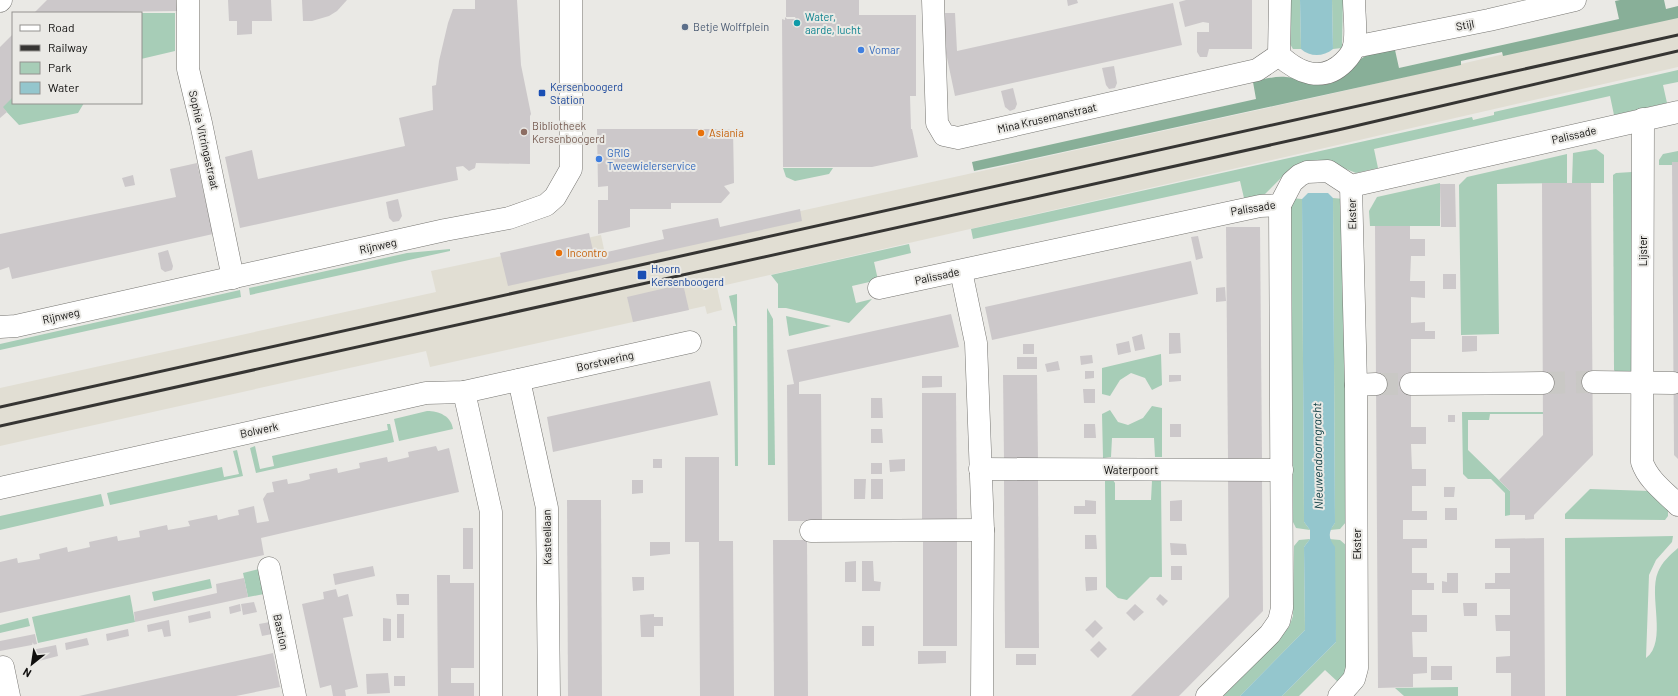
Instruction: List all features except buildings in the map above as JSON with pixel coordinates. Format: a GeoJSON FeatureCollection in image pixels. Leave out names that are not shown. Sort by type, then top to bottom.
{"type":"FeatureCollection","features":[{"type":"Feature","properties":{"kind":"street","name":"Sophie Vitringastraat"},"geometry":{"type":"LineString","coordinates":[[188,0],[188,69],[201,123],[233,278]]}},
{"type":"Feature","properties":{"kind":"street","name":"Rijnweg"},"geometry":{"type":"LineString","coordinates":[[0,327],[16,326],[445,230],[509,218],[546,205],[554,197],[571,169],[571,0]]}},
{"type":"Feature","properties":{"kind":"street","name":"Mina Krusemanstraat"},"geometry":{"type":"LineString","coordinates":[[933,0],[937,123],[944,134],[958,138],[1257,70],[1279,55]]}},
{"type":"Feature","properties":{"kind":"street"},"geometry":{"type":"LineString","coordinates":[[1280,0],[1279,55],[1290,66],[1315,74],[1325,73],[1338,68],[1349,57],[1354,47],[1354,0]]}},
{"type":"Feature","properties":{"kind":"street","name":"Stijl"},"geometry":{"type":"LineString","coordinates":[[1354,47],[1489,20],[1576,0]]}},
{"type":"Feature","properties":{"kind":"street","name":"Palissade"},"geometry":{"type":"LineString","coordinates":[[879,288],[1260,206],[1280,205],[1292,182],[1300,175],[1307,172],[1328,171],[1351,186],[1678,112]]}},
{"type":"Feature","properties":{"kind":"street","name":"Lijster"},"geometry":{"type":"LineString","coordinates":[[1643,119],[1642,462],[1645,471],[1678,505]]}},
{"type":"Feature","properties":{"kind":"street","name":"Ekster"},"geometry":{"type":"LineString","coordinates":[[1339,696],[1354,679],[1356,668],[1366,385],[1351,186]]}},
{"type":"Feature","properties":{"kind":"street"},"geometry":{"type":"LineString","coordinates":[[1207,696],[1270,634],[1279,621],[1282,608],[1280,205]]}},
{"type":"Feature","properties":{"kind":"street"},"geometry":{"type":"LineString","coordinates":[[962,271],[976,344],[983,530],[982,696]]}},
{"type":"Feature","properties":{"kind":"street","name":"Borstwering"},"geometry":{"type":"LineString","coordinates":[[519,380],[690,342]]}},
{"type":"Feature","properties":{"kind":"street","name":"Bolwerk"},"geometry":{"type":"LineString","coordinates":[[0,488],[426,393],[464,392],[519,380]]}},
{"type":"Feature","properties":{"kind":"street","name":"Kasteellaan"},"geometry":{"type":"LineString","coordinates":[[519,380],[547,508],[549,696]]}},
{"type":"Feature","properties":{"kind":"street"},"geometry":{"type":"LineString","coordinates":[[1593,382],[1674,383]]}},
{"type":"Feature","properties":{"kind":"street"},"geometry":{"type":"LineString","coordinates":[[1411,384],[1543,383]]}},
{"type":"Feature","properties":{"kind":"street"},"geometry":{"type":"LineString","coordinates":[[464,392],[491,512],[491,696]]}},
{"type":"Feature","properties":{"kind":"street","name":"Waterpoort"},"geometry":{"type":"LineString","coordinates":[[980,469],[1282,470]]}},
{"type":"Feature","properties":{"kind":"street"},"geometry":{"type":"LineString","coordinates":[[811,532],[983,530]]}},
{"type":"Feature","properties":{"kind":"street","name":"Bastion"},"geometry":{"type":"LineString","coordinates":[[268,568],[295,696]]}},
{"type":"Feature","properties":{"kind":"street"},"geometry":{"type":"LineString","coordinates":[[3,667],[9,696]]}},
{"type":"Feature","properties":{"kind":"shaded area"},"geometry":{"type":"Polygon","coordinates":[[[1678,14],[1678,67],[717,287],[722,310],[707,314],[705,306],[430,367],[426,351],[0,446],[0,388],[436,292],[431,271],[601,235],[605,254],[1317,97],[1678,14]]]}},
{"type":"Feature","properties":{"kind":"green space"},"geometry":{"type":"Polygon","coordinates":[[[1290,0],[1300,0],[1301,49],[1293,49],[1290,44],[1290,0]]]}},
{"type":"Feature","properties":{"kind":"green space"},"geometry":{"type":"Polygon","coordinates":[[[1332,0],[1343,0],[1342,48],[1333,49],[1332,0]]]}},
{"type":"Feature","properties":{"kind":"green space"},"geometry":{"type":"Polygon","coordinates":[[[1664,0],[1666,9],[1678,6],[1678,18],[1503,56],[1502,52],[1461,61],[1461,65],[974,171],[972,162],[1256,99],[1253,82],[1261,80],[1274,77],[1286,77],[1316,85],[1335,82],[1346,74],[1358,61],[1374,53],[1395,50],[1399,68],[1619,19],[1615,1],[1664,0]]]}},
{"type":"Feature","properties":{"kind":"green space"},"geometry":{"type":"Polygon","coordinates":[[[142,13],[175,13],[175,51],[142,59],[142,13]]]}},
{"type":"Feature","properties":{"kind":"green space"},"geometry":{"type":"Polygon","coordinates":[[[1678,70],[1678,82],[1663,85],[1667,103],[1614,115],[1610,96],[1374,149],[1378,168],[1356,173],[1326,161],[1302,162],[1291,168],[1265,194],[1244,198],[1240,181],[973,239],[971,229],[1472,117],[1473,120],[1494,115],[1494,112],[1678,70]]]}},
{"type":"Feature","properties":{"kind":"green space"},"geometry":{"type":"Polygon","coordinates":[[[12,97],[12,104],[83,104],[78,113],[19,125],[2,107],[12,97]]]}},
{"type":"Feature","properties":{"kind":"green space"},"geometry":{"type":"Polygon","coordinates":[[[1596,149],[1604,155],[1604,183],[1572,183],[1573,153],[1596,149]]]}},
{"type":"Feature","properties":{"kind":"green space"},"geometry":{"type":"Polygon","coordinates":[[[1678,151],[1678,162],[1672,162],[1672,165],[1659,165],[1659,160],[1663,154],[1678,151]]]}},
{"type":"Feature","properties":{"kind":"green space"},"geometry":{"type":"Polygon","coordinates":[[[1567,154],[1567,183],[1497,184],[1499,334],[1461,335],[1459,185],[1467,177],[1567,154]]]}},
{"type":"Feature","properties":{"kind":"green space"},"geometry":{"type":"Polygon","coordinates":[[[783,168],[833,168],[829,174],[795,181],[786,177],[783,168]]]}},
{"type":"Feature","properties":{"kind":"green space"},"geometry":{"type":"Polygon","coordinates":[[[1632,172],[1633,373],[1616,373],[1614,370],[1613,175],[1616,173],[1632,172]]]}},
{"type":"Feature","properties":{"kind":"green space"},"geometry":{"type":"Polygon","coordinates":[[[1440,183],[1440,226],[1370,226],[1369,211],[1377,197],[1440,183]]]}},
{"type":"Feature","properties":{"kind":"green space"},"geometry":{"type":"Polygon","coordinates":[[[1291,198],[1302,199],[1304,522],[1310,530],[1296,528],[1293,522],[1291,198]]]}},
{"type":"Feature","properties":{"kind":"green space"},"geometry":{"type":"Polygon","coordinates":[[[1333,198],[1344,199],[1346,522],[1340,529],[1330,530],[1335,523],[1333,198]]]}},
{"type":"Feature","properties":{"kind":"green space"},"geometry":{"type":"Polygon","coordinates":[[[909,244],[911,253],[874,262],[878,280],[852,286],[856,303],[872,299],[849,323],[786,308],[778,308],[778,284],[771,275],[909,244]]]}},
{"type":"Feature","properties":{"kind":"green space"},"geometry":{"type":"Polygon","coordinates":[[[450,249],[450,251],[250,295],[249,288],[407,253],[450,249]]]}},
{"type":"Feature","properties":{"kind":"green space"},"geometry":{"type":"Polygon","coordinates":[[[240,290],[241,297],[0,350],[0,344],[240,290]]]}},
{"type":"Feature","properties":{"kind":"green space"},"geometry":{"type":"Polygon","coordinates":[[[737,294],[738,466],[735,466],[733,326],[736,326],[729,296],[737,294]]]}},
{"type":"Feature","properties":{"kind":"green space"},"geometry":{"type":"Polygon","coordinates":[[[767,308],[773,319],[775,465],[768,465],[767,308]]]}},
{"type":"Feature","properties":{"kind":"green space"},"geometry":{"type":"Polygon","coordinates":[[[786,316],[831,326],[789,336],[786,316]]]}},
{"type":"Feature","properties":{"kind":"green space"},"geometry":{"type":"Polygon","coordinates":[[[1161,354],[1162,385],[1152,390],[1145,378],[1131,373],[1120,380],[1110,396],[1102,394],[1102,368],[1161,354]]]}},
{"type":"Feature","properties":{"kind":"green space"},"geometry":{"type":"Polygon","coordinates":[[[1152,406],[1162,408],[1162,457],[1155,457],[1154,438],[1112,438],[1111,457],[1103,458],[1102,414],[1110,410],[1118,422],[1128,425],[1143,418],[1152,406]]]}},
{"type":"Feature","properties":{"kind":"green space"},"geometry":{"type":"Polygon","coordinates":[[[427,411],[444,415],[452,424],[453,429],[399,441],[394,419],[427,411]]]}},
{"type":"Feature","properties":{"kind":"green space"},"geometry":{"type":"Polygon","coordinates":[[[1462,412],[1543,412],[1543,414],[1490,414],[1489,420],[1468,420],[1468,450],[1510,491],[1510,515],[1505,516],[1505,493],[1491,479],[1468,479],[1463,474],[1462,412]]]}},
{"type":"Feature","properties":{"kind":"green space"},"geometry":{"type":"Polygon","coordinates":[[[387,424],[390,424],[394,442],[256,473],[250,448],[255,446],[260,469],[274,466],[272,456],[388,430],[387,424]]]}},
{"type":"Feature","properties":{"kind":"green space"},"geometry":{"type":"Polygon","coordinates":[[[237,450],[243,476],[110,505],[107,493],[222,467],[224,477],[239,474],[233,451],[237,450]]]}},
{"type":"Feature","properties":{"kind":"green space"},"geometry":{"type":"Polygon","coordinates":[[[1113,480],[1115,483],[1115,500],[1151,500],[1152,481],[1161,480],[1162,577],[1150,577],[1127,600],[1118,598],[1106,587],[1105,481],[1113,480]]]}},
{"type":"Feature","properties":{"kind":"green space"},"geometry":{"type":"Polygon","coordinates":[[[1590,489],[1650,491],[1668,505],[1668,516],[1665,520],[1565,519],[1565,514],[1590,489]]]}},
{"type":"Feature","properties":{"kind":"green space"},"geometry":{"type":"Polygon","coordinates":[[[101,494],[104,506],[0,530],[0,516],[101,494]]]}},
{"type":"Feature","properties":{"kind":"green space"},"geometry":{"type":"Polygon","coordinates":[[[1673,536],[1672,542],[1656,560],[1649,575],[1646,658],[1652,651],[1656,641],[1657,630],[1655,593],[1658,572],[1669,556],[1678,548],[1678,696],[1566,696],[1565,538],[1673,536]]]}},
{"type":"Feature","properties":{"kind":"green space"},"geometry":{"type":"Polygon","coordinates":[[[1310,539],[1304,547],[1305,630],[1240,696],[1223,696],[1289,627],[1293,616],[1294,546],[1299,540],[1310,539]]]}},
{"type":"Feature","properties":{"kind":"green space"},"geometry":{"type":"Polygon","coordinates":[[[1329,539],[1340,540],[1347,546],[1347,672],[1338,682],[1325,670],[1299,696],[1282,696],[1336,642],[1329,539]]]}},
{"type":"Feature","properties":{"kind":"green space"},"geometry":{"type":"Polygon","coordinates":[[[259,569],[264,594],[248,597],[243,573],[259,569]]]}},
{"type":"Feature","properties":{"kind":"green space"},"geometry":{"type":"Polygon","coordinates":[[[210,579],[212,588],[154,601],[152,592],[210,579]]]}},
{"type":"Feature","properties":{"kind":"green space"},"geometry":{"type":"Polygon","coordinates":[[[130,595],[135,622],[38,643],[32,617],[130,595]]]}},
{"type":"Feature","properties":{"kind":"green space"},"geometry":{"type":"Polygon","coordinates":[[[28,618],[30,626],[0,633],[0,625],[28,618]]]}},
{"type":"Feature","properties":{"kind":"green space"},"geometry":{"type":"Polygon","coordinates":[[[1458,687],[1458,696],[1404,696],[1395,688],[1458,687]]]}},
{"type":"Feature","properties":{"kind":"water"},"geometry":{"type":"Polygon","coordinates":[[[1300,0],[1332,0],[1333,49],[1329,52],[1321,55],[1312,55],[1301,49],[1300,0]]]}},
{"type":"Feature","properties":{"kind":"water","name":"Nieuwendoorngracht"},"geometry":{"type":"Polygon","coordinates":[[[1308,193],[1328,193],[1333,198],[1335,523],[1330,532],[1330,538],[1335,547],[1336,642],[1282,696],[1240,696],[1305,630],[1304,547],[1310,539],[1310,530],[1304,522],[1302,199],[1308,193]]]}},
{"type":"Feature","properties":{"kind":"tunnel"},"geometry":{"type":"LineString","coordinates":[[1543,383],[1593,382]]}},
{"type":"Feature","properties":{"kind":"tunnel"},"geometry":{"type":"LineString","coordinates":[[1376,384],[1411,384]]}},
{"type":"Feature","properties":{"kind":"railway"},"geometry":{"type":"LineString","coordinates":[[0,407],[1678,35]]}},
{"type":"Feature","properties":{"kind":"railway"},"geometry":{"type":"LineString","coordinates":[[0,426],[1338,130],[1678,51]]}},
{"type":"Feature","properties":{"kind":"place","name":"Water, aarde, lucht"},"geometry":{"type":"Point","coordinates":[797,23]}},
{"type":"Feature","properties":{"kind":"place","name":"Betje Wolffplein"},"geometry":{"type":"Point","coordinates":[685,27]}},
{"type":"Feature","properties":{"kind":"place","name":"Vomar"},"geometry":{"type":"Point","coordinates":[861,50]}},
{"type":"Feature","properties":{"kind":"place","name":"Kersenboogerd Station"},"geometry":{"type":"Point","coordinates":[542,93]}},
{"type":"Feature","properties":{"kind":"place","name":"Bibliotheek Kersenboogerd"},"geometry":{"type":"Point","coordinates":[524,132]}},
{"type":"Feature","properties":{"kind":"place","name":"Asiania"},"geometry":{"type":"Point","coordinates":[701,133]}},
{"type":"Feature","properties":{"kind":"place","name":"GRIG Tweewielerservice"},"geometry":{"type":"Point","coordinates":[599,159]}},
{"type":"Feature","properties":{"kind":"place","name":"Incontro"},"geometry":{"type":"Point","coordinates":[559,253]}},
{"type":"Feature","properties":{"kind":"place","name":"Hoorn Kersenboogerd"},"geometry":{"type":"Point","coordinates":[642,275]}}]}
